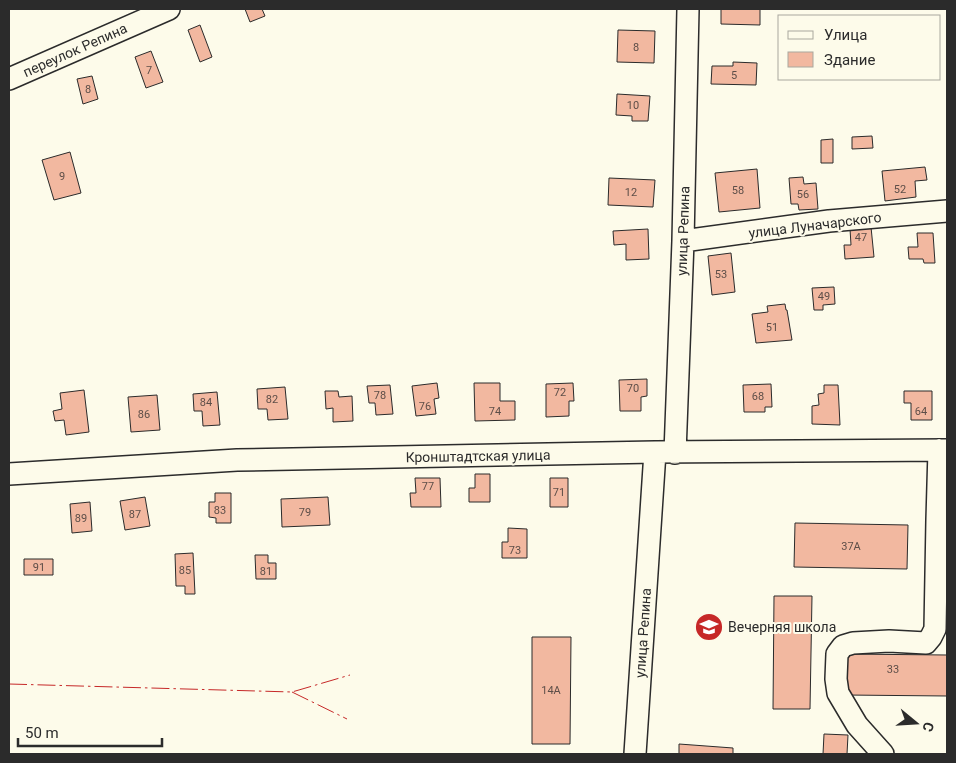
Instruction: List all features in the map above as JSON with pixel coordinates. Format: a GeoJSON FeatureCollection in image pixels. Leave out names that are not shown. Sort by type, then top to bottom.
{"type":"FeatureCollection","features":[{"type":"Feature","properties":{"kind":"street","name":"переулок Репина"},"geometry":{"type":"LineString","coordinates":[[9,79],[169,9]]}},
{"type":"Feature","properties":{"kind":"street","name":"улица Репина"},"geometry":{"type":"LineString","coordinates":[[635,754],[665,452],[683,241],[688,9]]}},
{"type":"Feature","properties":{"kind":"street","name":"улица Луначарского"},"geometry":{"type":"LineString","coordinates":[[683,241],[829,221],[947,211]]}},
{"type":"Feature","properties":{"kind":"street","name":"Кронштадтская улица"},"geometry":{"type":"LineString","coordinates":[[9,474],[237,460],[665,452],[943,450]]}},
{"type":"Feature","properties":{"kind":"street"},"geometry":{"type":"LineString","coordinates":[[883,754],[857,725],[838,693],[836,679],[837,654],[843,646],[853,643],[889,641],[926,643],[931,637],[935,629],[942,569],[943,450]]}},
{"type":"Feature","properties":{"kind":"building"},"geometry":{"type":"Polygon","coordinates":[[[245,9],[262,9],[265,16],[250,22],[245,9]]]}},
{"type":"Feature","properties":{"kind":"building"},"geometry":{"type":"Polygon","coordinates":[[[721,9],[760,9],[760,25],[721,24],[721,9]]]}},
{"type":"Feature","properties":{"kind":"building"},"geometry":{"type":"Polygon","coordinates":[[[200,25],[212,57],[200,62],[188,30],[200,25]]]}},
{"type":"Feature","properties":{"kind":"building"},"geometry":{"type":"Polygon","coordinates":[[[618,30],[655,31],[654,63],[617,62],[618,30]]]}},
{"type":"Feature","properties":{"kind":"building"},"geometry":{"type":"Polygon","coordinates":[[[151,51],[163,82],[146,88],[135,57],[151,51]]]}},
{"type":"Feature","properties":{"kind":"building"},"geometry":{"type":"Polygon","coordinates":[[[733,62],[757,63],[756,85],[711,84],[712,66],[733,66],[733,62]]]}},
{"type":"Feature","properties":{"kind":"building"},"geometry":{"type":"Polygon","coordinates":[[[92,76],[98,99],[83,104],[77,79],[92,76]]]}},
{"type":"Feature","properties":{"kind":"building"},"geometry":{"type":"Polygon","coordinates":[[[617,94],[650,96],[648,121],[632,121],[632,116],[616,115],[617,94]]]}},
{"type":"Feature","properties":{"kind":"building"},"geometry":{"type":"Polygon","coordinates":[[[872,136],[873,148],[852,149],[852,137],[872,136]]]}},
{"type":"Feature","properties":{"kind":"building"},"geometry":{"type":"Polygon","coordinates":[[[833,139],[833,163],[821,163],[821,140],[833,139]]]}},
{"type":"Feature","properties":{"kind":"building"},"geometry":{"type":"Polygon","coordinates":[[[70,152],[81,193],[54,200],[42,160],[70,152]]]}},
{"type":"Feature","properties":{"kind":"building"},"geometry":{"type":"Polygon","coordinates":[[[925,167],[927,180],[915,181],[916,197],[885,201],[882,171],[925,167]]]}},
{"type":"Feature","properties":{"kind":"building"},"geometry":{"type":"Polygon","coordinates":[[[757,169],[760,208],[719,212],[715,173],[757,169]]]}},
{"type":"Feature","properties":{"kind":"building"},"geometry":{"type":"Polygon","coordinates":[[[803,177],[804,184],[816,183],[818,209],[799,210],[798,204],[791,204],[789,178],[803,177]]]}},
{"type":"Feature","properties":{"kind":"building"},"geometry":{"type":"Polygon","coordinates":[[[609,178],[655,180],[653,207],[608,205],[609,178]]]}},
{"type":"Feature","properties":{"kind":"building"},"geometry":{"type":"Polygon","coordinates":[[[871,227],[874,257],[845,259],[844,245],[851,245],[850,229],[871,227]]]}},
{"type":"Feature","properties":{"kind":"building"},"geometry":{"type":"Polygon","coordinates":[[[648,229],[649,259],[626,260],[626,244],[614,245],[613,231],[648,229]]]}},
{"type":"Feature","properties":{"kind":"building"},"geometry":{"type":"Polygon","coordinates":[[[917,233],[933,233],[935,263],[924,263],[923,259],[909,259],[908,247],[918,247],[917,233]]]}},
{"type":"Feature","properties":{"kind":"building"},"geometry":{"type":"Polygon","coordinates":[[[731,253],[735,292],[712,295],[708,256],[731,253]]]}},
{"type":"Feature","properties":{"kind":"building"},"geometry":{"type":"Polygon","coordinates":[[[834,287],[835,304],[823,305],[823,310],[814,310],[812,288],[834,287]]]}},
{"type":"Feature","properties":{"kind":"building"},"geometry":{"type":"Polygon","coordinates":[[[785,304],[792,340],[756,343],[752,314],[768,312],[767,306],[785,304]]]}},
{"type":"Feature","properties":{"kind":"building"},"geometry":{"type":"Polygon","coordinates":[[[647,379],[647,396],[641,397],[641,411],[620,411],[619,380],[647,379]]]}},
{"type":"Feature","properties":{"kind":"building"},"geometry":{"type":"Polygon","coordinates":[[[437,383],[439,398],[434,399],[436,414],[416,416],[412,386],[437,383]]]}},
{"type":"Feature","properties":{"kind":"building"},"geometry":{"type":"Polygon","coordinates":[[[474,383],[500,383],[500,401],[515,401],[515,420],[475,421],[474,383]]]}},
{"type":"Feature","properties":{"kind":"building"},"geometry":{"type":"Polygon","coordinates":[[[573,383],[574,401],[569,401],[569,416],[546,417],[546,384],[573,383]]]}},
{"type":"Feature","properties":{"kind":"building"},"geometry":{"type":"Polygon","coordinates":[[[771,384],[772,407],[765,407],[765,412],[744,412],[743,385],[771,384]]]}},
{"type":"Feature","properties":{"kind":"building"},"geometry":{"type":"Polygon","coordinates":[[[390,385],[393,414],[376,415],[375,403],[369,403],[367,386],[390,385]]]}},
{"type":"Feature","properties":{"kind":"building"},"geometry":{"type":"Polygon","coordinates":[[[824,385],[838,385],[840,425],[812,424],[812,406],[819,405],[818,394],[824,393],[824,385]]]}},
{"type":"Feature","properties":{"kind":"building"},"geometry":{"type":"Polygon","coordinates":[[[285,387],[288,419],[268,420],[267,409],[258,409],[257,389],[285,387]]]}},
{"type":"Feature","properties":{"kind":"building"},"geometry":{"type":"Polygon","coordinates":[[[84,390],[89,432],[66,435],[64,420],[55,421],[53,411],[62,409],[60,393],[84,390]]]}},
{"type":"Feature","properties":{"kind":"building"},"geometry":{"type":"Polygon","coordinates":[[[325,391],[338,391],[339,397],[352,396],[353,421],[333,422],[333,408],[326,409],[325,391]]]}},
{"type":"Feature","properties":{"kind":"building"},"geometry":{"type":"Polygon","coordinates":[[[904,391],[932,391],[932,420],[911,420],[911,403],[904,403],[904,391]]]}},
{"type":"Feature","properties":{"kind":"building"},"geometry":{"type":"Polygon","coordinates":[[[217,392],[220,425],[203,426],[202,411],[194,411],[193,394],[217,392]]]}},
{"type":"Feature","properties":{"kind":"building"},"geometry":{"type":"Polygon","coordinates":[[[157,395],[160,430],[131,432],[128,397],[157,395]]]}},
{"type":"Feature","properties":{"kind":"building"},"geometry":{"type":"Polygon","coordinates":[[[475,474],[490,474],[490,502],[469,502],[469,488],[475,488],[475,474]]]}},
{"type":"Feature","properties":{"kind":"building"},"geometry":{"type":"Polygon","coordinates":[[[415,478],[440,478],[441,507],[411,507],[410,493],[416,493],[415,478]]]}},
{"type":"Feature","properties":{"kind":"building"},"geometry":{"type":"Polygon","coordinates":[[[550,478],[568,478],[568,507],[550,507],[550,478]]]}},
{"type":"Feature","properties":{"kind":"building"},"geometry":{"type":"Polygon","coordinates":[[[215,493],[231,493],[231,523],[216,523],[216,518],[209,517],[209,502],[215,502],[215,493]]]}},
{"type":"Feature","properties":{"kind":"building"},"geometry":{"type":"Polygon","coordinates":[[[145,497],[150,526],[125,530],[120,501],[145,497]]]}},
{"type":"Feature","properties":{"kind":"building"},"geometry":{"type":"Polygon","coordinates":[[[328,497],[330,525],[282,527],[281,499],[328,497]]]}},
{"type":"Feature","properties":{"kind":"building"},"geometry":{"type":"Polygon","coordinates":[[[90,502],[92,531],[72,533],[70,504],[90,502]]]}},
{"type":"Feature","properties":{"kind":"building"},"geometry":{"type":"Polygon","coordinates":[[[795,523],[908,525],[907,569],[794,567],[795,523]]]}},
{"type":"Feature","properties":{"kind":"building"},"geometry":{"type":"Polygon","coordinates":[[[508,528],[527,529],[527,558],[502,558],[502,542],[508,542],[508,528]]]}},
{"type":"Feature","properties":{"kind":"building"},"geometry":{"type":"Polygon","coordinates":[[[193,553],[195,594],[185,594],[185,586],[176,586],[175,554],[193,553]]]}},
{"type":"Feature","properties":{"kind":"building"},"geometry":{"type":"Polygon","coordinates":[[[255,555],[268,555],[268,563],[276,563],[276,579],[256,579],[255,555]]]}},
{"type":"Feature","properties":{"kind":"building"},"geometry":{"type":"Polygon","coordinates":[[[24,559],[53,559],[53,575],[24,575],[24,559]]]}},
{"type":"Feature","properties":{"kind":"building"},"geometry":{"type":"Polygon","coordinates":[[[774,596],[812,596],[810,709],[773,709],[774,596]]]}},
{"type":"Feature","properties":{"kind":"building"},"geometry":{"type":"Polygon","coordinates":[[[532,637],[571,637],[570,744],[532,744],[532,637]]]}},
{"type":"Feature","properties":{"kind":"building"},"geometry":{"type":"Polygon","coordinates":[[[844,654],[947,655],[947,696],[845,695],[844,654]]]}},
{"type":"Feature","properties":{"kind":"building"},"geometry":{"type":"Polygon","coordinates":[[[824,734],[848,735],[847,754],[823,754],[824,734]]]}},
{"type":"Feature","properties":{"kind":"building"},"geometry":{"type":"Polygon","coordinates":[[[679,744],[733,748],[733,754],[679,754],[679,744]]]}},
{"type":"Feature","properties":{"kind":"power"},"geometry":{"type":"LineString","coordinates":[[9,684],[292,692],[350,675]]}},
{"type":"Feature","properties":{"kind":"power"},"geometry":{"type":"LineString","coordinates":[[292,692],[347,719]]}},
{"type":"Feature","properties":{"kind":"place","name":"Вечерняя школа"},"geometry":{"type":"Point","coordinates":[709,627]}}]}
